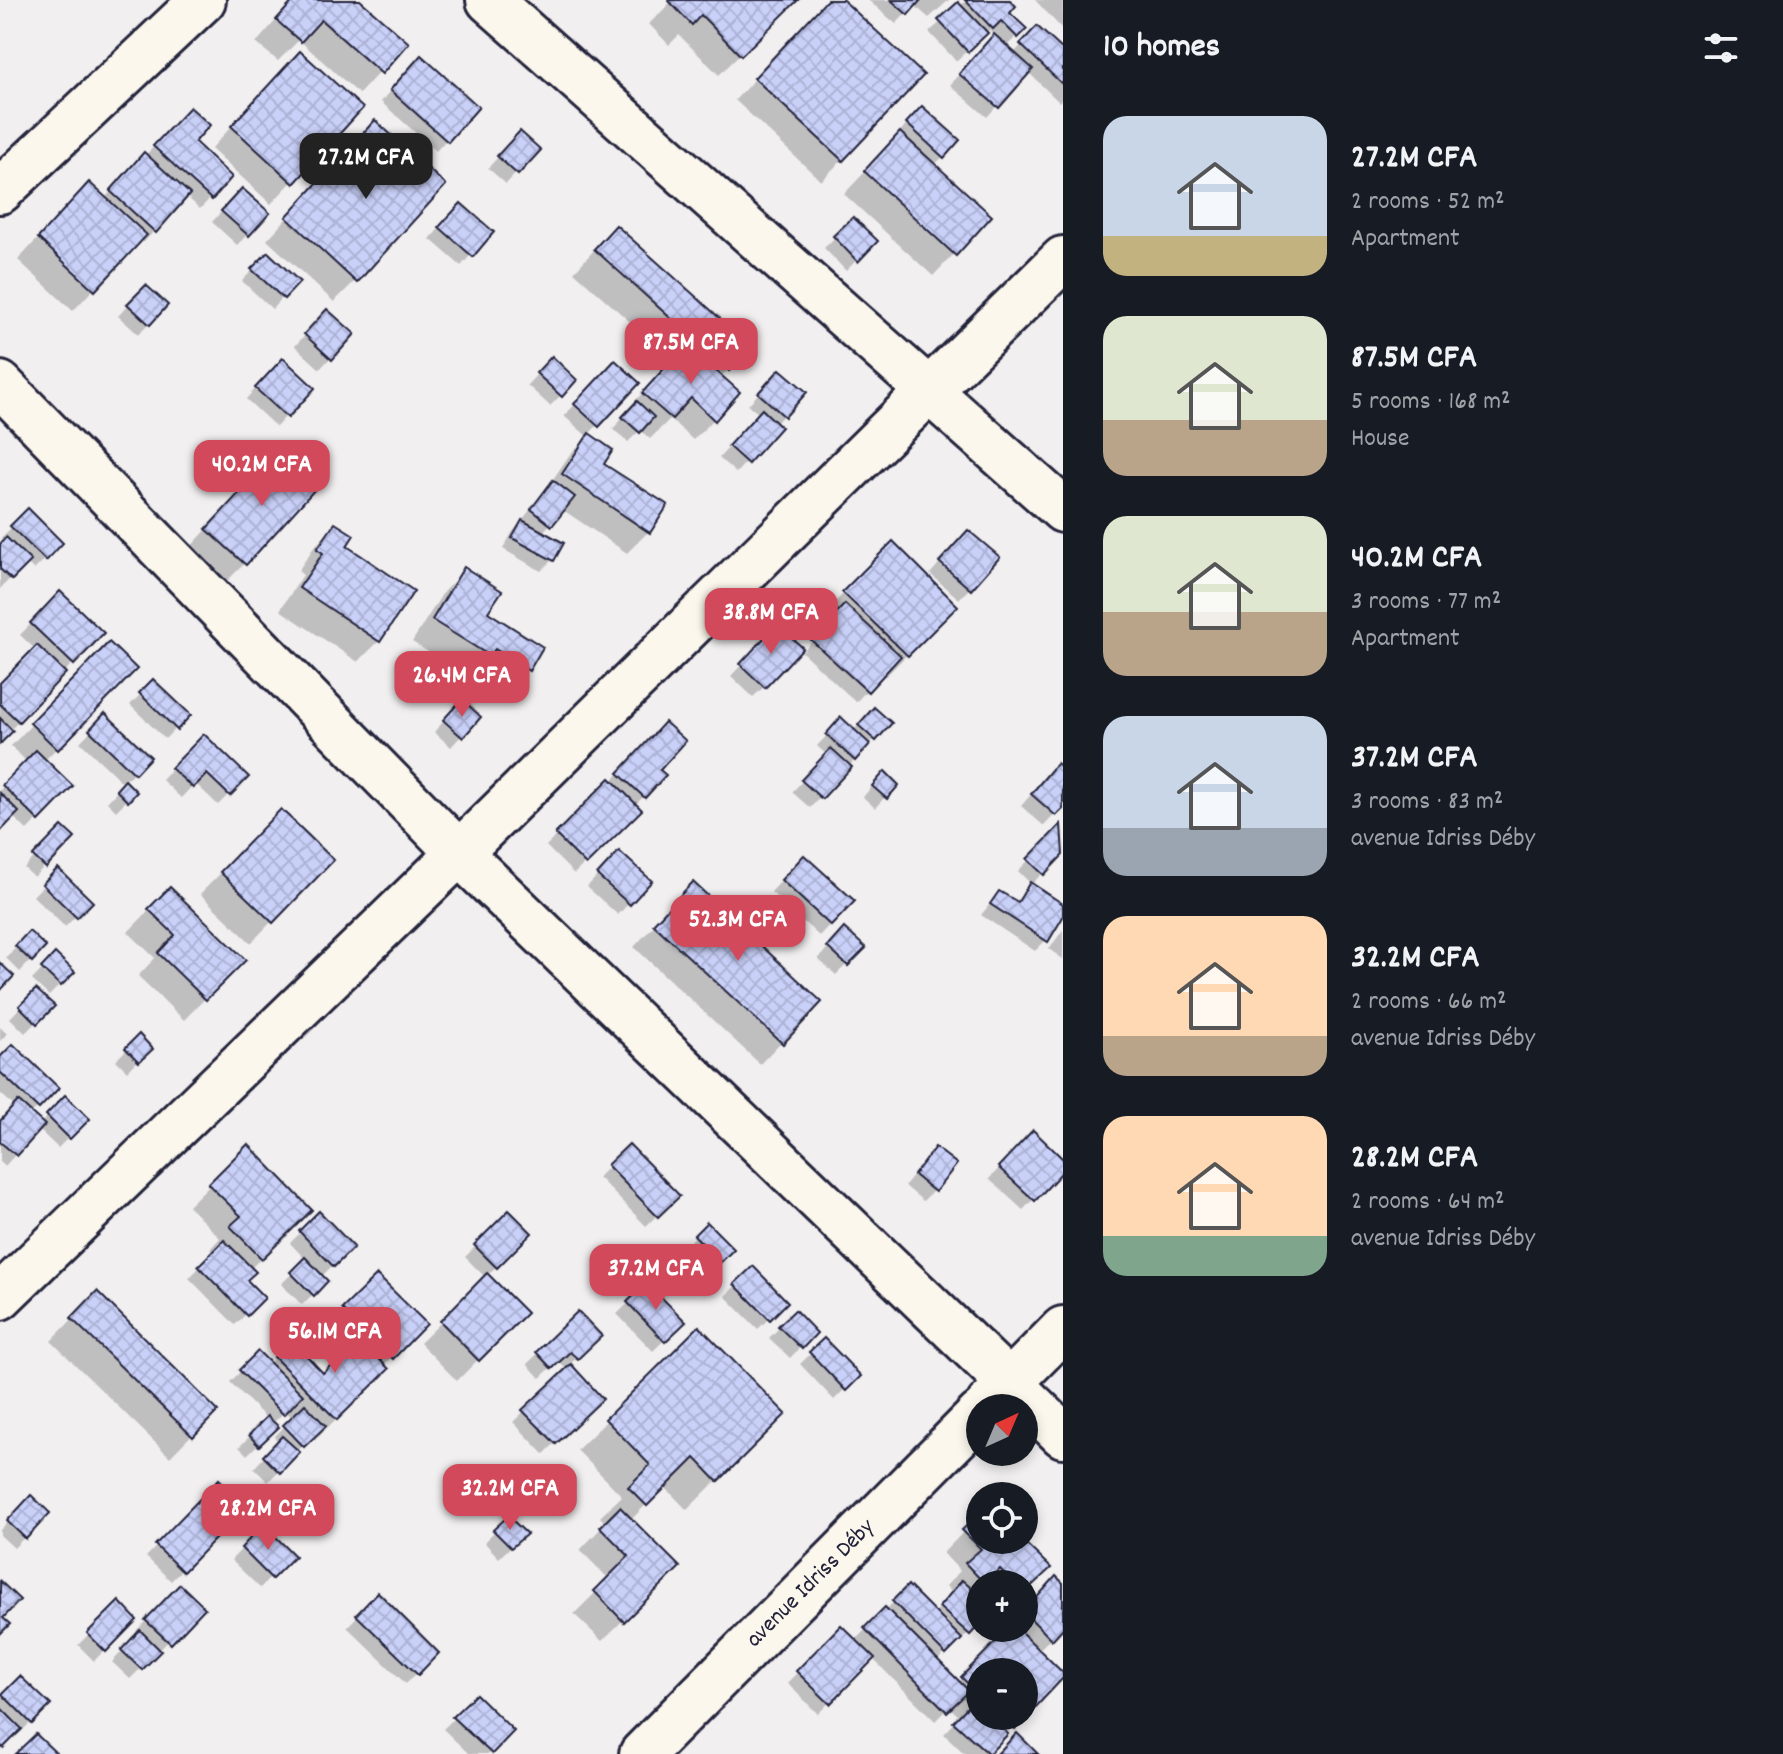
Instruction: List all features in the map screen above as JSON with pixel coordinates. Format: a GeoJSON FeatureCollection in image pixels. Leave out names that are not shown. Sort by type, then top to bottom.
{"type":"FeatureCollection","features":[{"type":"Feature","properties":{"kind":"street"},"geometry":{"type":"LineString","coordinates":[[0,191],[203,0]]}},
{"type":"Feature","properties":{"kind":"street"},"geometry":{"type":"LineString","coordinates":[[489,0],[1063,510]]}},
{"type":"Feature","properties":{"kind":"street"},"geometry":{"type":"LineString","coordinates":[[0,1297],[459,853],[1063,259]]}},
{"type":"Feature","properties":{"kind":"street"},"geometry":{"type":"LineString","coordinates":[[0,384],[984,1394]]}},
{"type":"Feature","properties":{"kind":"street","name":"avenue Idriss Déby"},"geometry":{"type":"LineString","coordinates":[[1000,1394],[1063,1329]]}},
{"type":"Feature","properties":{"kind":"street"},"geometry":{"type":"LineString","coordinates":[[1038,1423],[1063,1435]]}},
{"type":"Feature","properties":{"kind":"street","name":"avenue Idriss Déby"},"geometry":{"type":"LineString","coordinates":[[642,1754],[966,1428]]}},
{"type":"Feature","properties":{"kind":"building"},"geometry":{"type":"Polygon","coordinates":[[[294,0],[360,0],[409,43],[382,74],[321,20],[301,42],[276,20],[294,0]]]}},
{"type":"Feature","properties":{"kind":"building"},"geometry":{"type":"Polygon","coordinates":[[[670,0],[798,0],[741,56],[701,15],[692,25],[670,0]]]}},
{"type":"Feature","properties":{"kind":"building"},"geometry":{"type":"Polygon","coordinates":[[[827,0],[843,0],[924,75],[843,161],[754,78],[827,0]]]}},
{"type":"Feature","properties":{"kind":"building"},"geometry":{"type":"Polygon","coordinates":[[[891,0],[921,0],[908,15],[891,0]]]}},
{"type":"Feature","properties":{"kind":"building"},"geometry":{"type":"Polygon","coordinates":[[[965,0],[1010,0],[1016,6],[1010,13],[1027,29],[1018,38],[1001,21],[993,29],[965,0]]]}},
{"type":"Feature","properties":{"kind":"building"},"geometry":{"type":"Polygon","coordinates":[[[958,2],[988,33],[968,52],[938,20],[958,2]]]}},
{"type":"Feature","properties":{"kind":"building"},"geometry":{"type":"Polygon","coordinates":[[[1037,26],[1063,50],[1063,85],[1020,44],[1037,26]]]}},
{"type":"Feature","properties":{"kind":"building"},"geometry":{"type":"Polygon","coordinates":[[[994,34],[1033,69],[999,108],[959,74],[994,34]]]}},
{"type":"Feature","properties":{"kind":"building"},"geometry":{"type":"Polygon","coordinates":[[[300,51],[363,108],[294,184],[231,126],[300,51]]]}},
{"type":"Feature","properties":{"kind":"building"},"geometry":{"type":"Polygon","coordinates":[[[421,55],[479,107],[448,142],[390,90],[421,55]]]}},
{"type":"Feature","properties":{"kind":"building"},"geometry":{"type":"Polygon","coordinates":[[[922,106],[960,140],[944,158],[906,123],[922,106]]]}},
{"type":"Feature","properties":{"kind":"building"},"geometry":{"type":"Polygon","coordinates":[[[190,107],[210,125],[195,142],[232,177],[212,200],[153,146],[190,107]]]}},
{"type":"Feature","properties":{"kind":"building"},"geometry":{"type":"Polygon","coordinates":[[[375,120],[446,185],[357,283],[286,217],[375,120]]]}},
{"type":"Feature","properties":{"kind":"building"},"geometry":{"type":"Polygon","coordinates":[[[520,131],[541,150],[518,175],[497,156],[520,131]]]}},
{"type":"Feature","properties":{"kind":"building"},"geometry":{"type":"Polygon","coordinates":[[[900,132],[992,216],[956,256],[864,171],[900,132]]]}},
{"type":"Feature","properties":{"kind":"building"},"geometry":{"type":"Polygon","coordinates":[[[144,152],[190,194],[156,233],[110,191],[144,152]]]}},
{"type":"Feature","properties":{"kind":"building"},"geometry":{"type":"Polygon","coordinates":[[[89,182],[147,235],[95,291],[38,238],[89,182]]]}},
{"type":"Feature","properties":{"kind":"building"},"geometry":{"type":"Polygon","coordinates":[[[242,188],[270,213],[249,236],[221,211],[242,188]]]}},
{"type":"Feature","properties":{"kind":"building"},"geometry":{"type":"Polygon","coordinates":[[[461,203],[494,232],[473,257],[439,227],[461,203]]]}},
{"type":"Feature","properties":{"kind":"building"},"geometry":{"type":"Polygon","coordinates":[[[853,217],[878,241],[858,262],[833,236],[853,217]]]}},
{"type":"Feature","properties":{"kind":"building"},"geometry":{"type":"Polygon","coordinates":[[[616,225],[751,346],[729,371],[594,249],[616,225]]]}},
{"type":"Feature","properties":{"kind":"building"},"geometry":{"type":"Polygon","coordinates":[[[268,252],[300,282],[284,299],[251,269],[268,252]]]}},
{"type":"Feature","properties":{"kind":"building"},"geometry":{"type":"Polygon","coordinates":[[[146,285],[168,305],[150,325],[127,304],[146,285]]]}},
{"type":"Feature","properties":{"kind":"building"},"geometry":{"type":"Polygon","coordinates":[[[327,309],[355,334],[332,360],[304,334],[327,309]]]}},
{"type":"Feature","properties":{"kind":"building"},"geometry":{"type":"Polygon","coordinates":[[[686,344],[740,392],[715,421],[691,398],[672,419],[642,393],[686,344]]]}},
{"type":"Feature","properties":{"kind":"building"},"geometry":{"type":"Polygon","coordinates":[[[552,356],[577,380],[562,397],[536,373],[552,356]]]}},
{"type":"Feature","properties":{"kind":"building"},"geometry":{"type":"Polygon","coordinates":[[[283,358],[315,388],[288,418],[255,388],[283,358]]]}},
{"type":"Feature","properties":{"kind":"building"},"geometry":{"type":"Polygon","coordinates":[[[615,360],[640,383],[599,427],[574,404],[615,360]]]}},
{"type":"Feature","properties":{"kind":"building"},"geometry":{"type":"Polygon","coordinates":[[[780,369],[807,392],[785,417],[758,393],[780,369]]]}},
{"type":"Feature","properties":{"kind":"building"},"geometry":{"type":"Polygon","coordinates":[[[637,401],[654,417],[640,433],[622,417],[637,401]]]}},
{"type":"Feature","properties":{"kind":"building"},"geometry":{"type":"Polygon","coordinates":[[[762,409],[781,427],[748,464],[728,446],[762,409]]]}},
{"type":"Feature","properties":{"kind":"building"},"geometry":{"type":"Polygon","coordinates":[[[589,433],[613,450],[604,464],[668,505],[650,533],[562,474],[589,433]]]}},
{"type":"Feature","properties":{"kind":"building"},"geometry":{"type":"Polygon","coordinates":[[[278,451],[317,487],[246,565],[206,529],[278,451]]]}},
{"type":"Feature","properties":{"kind":"building"},"geometry":{"type":"Polygon","coordinates":[[[553,480],[575,497],[552,526],[531,509],[553,480]]]}},
{"type":"Feature","properties":{"kind":"building"},"geometry":{"type":"Polygon","coordinates":[[[28,508],[63,543],[46,561],[10,526],[28,508]]]}},
{"type":"Feature","properties":{"kind":"building"},"geometry":{"type":"Polygon","coordinates":[[[522,520],[564,543],[554,561],[512,538],[522,520]]]}},
{"type":"Feature","properties":{"kind":"building"},"geometry":{"type":"Polygon","coordinates":[[[335,523],[354,535],[347,546],[414,591],[380,642],[299,588],[323,553],[317,549],[335,523]]]}},
{"type":"Feature","properties":{"kind":"building"},"geometry":{"type":"Polygon","coordinates":[[[968,530],[1000,557],[971,590],[939,562],[968,530]]]}},
{"type":"Feature","properties":{"kind":"building"},"geometry":{"type":"Polygon","coordinates":[[[6,537],[31,561],[12,580],[0,569],[0,544],[6,537]]]}},
{"type":"Feature","properties":{"kind":"building"},"geometry":{"type":"Polygon","coordinates":[[[893,541],[958,606],[908,656],[842,592],[893,541]]]}},
{"type":"Feature","properties":{"kind":"building"},"geometry":{"type":"Polygon","coordinates":[[[464,567],[502,591],[488,612],[543,647],[529,671],[495,649],[490,656],[432,620],[464,567]]]}},
{"type":"Feature","properties":{"kind":"building"},"geometry":{"type":"Polygon","coordinates":[[[60,591],[104,633],[74,665],[30,623],[60,591]]]}},
{"type":"Feature","properties":{"kind":"building"},"geometry":{"type":"Polygon","coordinates":[[[845,604],[901,656],[868,692],[811,640],[845,604]]]}},
{"type":"Feature","properties":{"kind":"building"},"geometry":{"type":"Polygon","coordinates":[[[777,624],[803,648],[765,688],[740,664],[777,624]]]}},
{"type":"Feature","properties":{"kind":"building"},"geometry":{"type":"Polygon","coordinates":[[[109,642],[137,669],[58,750],[30,723],[109,642]]]}},
{"type":"Feature","properties":{"kind":"building"},"geometry":{"type":"Polygon","coordinates":[[[37,645],[66,673],[19,722],[0,704],[0,683],[37,645]]]}},
{"type":"Feature","properties":{"kind":"building"},"geometry":{"type":"Polygon","coordinates":[[[153,679],[191,715],[177,730],[139,693],[153,679]]]}},
{"type":"Feature","properties":{"kind":"building"},"geometry":{"type":"Polygon","coordinates":[[[462,699],[481,717],[463,738],[443,720],[462,699]]]}},
{"type":"Feature","properties":{"kind":"building"},"geometry":{"type":"Polygon","coordinates":[[[874,707],[892,723],[876,741],[858,725],[874,707]]]}},
{"type":"Feature","properties":{"kind":"building"},"geometry":{"type":"Polygon","coordinates":[[[105,713],[151,757],[135,774],[89,730],[105,713]]]}},
{"type":"Feature","properties":{"kind":"building"},"geometry":{"type":"Polygon","coordinates":[[[841,717],[870,744],[855,761],[826,734],[841,717]]]}},
{"type":"Feature","properties":{"kind":"building"},"geometry":{"type":"Polygon","coordinates":[[[0,718],[13,731],[0,744],[0,718]]]}},
{"type":"Feature","properties":{"kind":"building"},"geometry":{"type":"Polygon","coordinates":[[[665,722],[686,741],[660,770],[666,775],[645,798],[618,773],[665,722]]]}},
{"type":"Feature","properties":{"kind":"building"},"geometry":{"type":"Polygon","coordinates":[[[204,734],[249,777],[230,796],[207,774],[193,788],[171,768],[204,734]]]}},
{"type":"Feature","properties":{"kind":"building"},"geometry":{"type":"Polygon","coordinates":[[[831,748],[852,767],[822,799],[801,780],[831,748]]]}},
{"type":"Feature","properties":{"kind":"building"},"geometry":{"type":"Polygon","coordinates":[[[36,750],[73,786],[39,821],[2,785],[36,750]]]}},
{"type":"Feature","properties":{"kind":"building"},"geometry":{"type":"Polygon","coordinates":[[[1057,763],[1063,768],[1063,809],[1056,816],[1031,794],[1057,763]]]}},
{"type":"Feature","properties":{"kind":"building"},"geometry":{"type":"Polygon","coordinates":[[[885,771],[899,785],[887,799],[872,786],[885,771]]]}},
{"type":"Feature","properties":{"kind":"building"},"geometry":{"type":"Polygon","coordinates":[[[610,778],[642,810],[586,865],[555,834],[610,778]]]}},
{"type":"Feature","properties":{"kind":"building"},"geometry":{"type":"Polygon","coordinates":[[[125,780],[137,792],[128,802],[116,790],[125,780]]]}},
{"type":"Feature","properties":{"kind":"building"},"geometry":{"type":"Polygon","coordinates":[[[0,793],[19,812],[0,832],[0,793]]]}},
{"type":"Feature","properties":{"kind":"building"},"geometry":{"type":"Polygon","coordinates":[[[281,809],[334,860],[273,923],[220,872],[281,809]]]}},
{"type":"Feature","properties":{"kind":"building"},"geometry":{"type":"Polygon","coordinates":[[[1061,824],[1063,855],[1044,875],[1027,859],[1061,824]]]}},
{"type":"Feature","properties":{"kind":"building"},"geometry":{"type":"Polygon","coordinates":[[[62,826],[75,838],[46,868],[33,856],[62,826]]]}},
{"type":"Feature","properties":{"kind":"building"},"geometry":{"type":"Polygon","coordinates":[[[619,851],[652,881],[630,905],[597,875],[619,851]]]}},
{"type":"Feature","properties":{"kind":"building"},"geometry":{"type":"Polygon","coordinates":[[[804,855],[855,901],[831,926],[781,880],[804,855]]]}},
{"type":"Feature","properties":{"kind":"building"},"geometry":{"type":"Polygon","coordinates":[[[58,868],[93,902],[77,918],[42,884],[58,868]]]}},
{"type":"Feature","properties":{"kind":"building"},"geometry":{"type":"Polygon","coordinates":[[[693,882],[822,1002],[783,1044],[653,924],[693,882]]]}},
{"type":"Feature","properties":{"kind":"building"},"geometry":{"type":"Polygon","coordinates":[[[1030,882],[1063,904],[1063,917],[1048,942],[990,904],[999,891],[1018,902],[1030,882]]]}},
{"type":"Feature","properties":{"kind":"building"},"geometry":{"type":"Polygon","coordinates":[[[170,887],[246,960],[206,1000],[158,953],[175,935],[148,909],[170,887]]]}},
{"type":"Feature","properties":{"kind":"building"},"geometry":{"type":"Polygon","coordinates":[[[844,928],[866,948],[848,966],[827,947],[844,928]]]}},
{"type":"Feature","properties":{"kind":"building"},"geometry":{"type":"Polygon","coordinates":[[[29,931],[46,947],[32,962],[15,946],[29,931]]]}},
{"type":"Feature","properties":{"kind":"building"},"geometry":{"type":"Polygon","coordinates":[[[55,953],[75,972],[61,986],[41,968],[55,953]]]}},
{"type":"Feature","properties":{"kind":"building"},"geometry":{"type":"Polygon","coordinates":[[[0,963],[14,976],[0,991],[0,963]]]}},
{"type":"Feature","properties":{"kind":"building"},"geometry":{"type":"Polygon","coordinates":[[[36,989],[55,1006],[37,1024],[19,1006],[36,989]]]}},
{"type":"Feature","properties":{"kind":"building"},"geometry":{"type":"Polygon","coordinates":[[[139,1034],[153,1049],[139,1062],[125,1048],[139,1034]]]}},
{"type":"Feature","properties":{"kind":"building"},"geometry":{"type":"Polygon","coordinates":[[[13,1044],[59,1088],[39,1109],[0,1072],[0,1057],[13,1044]]]}},
{"type":"Feature","properties":{"kind":"building"},"geometry":{"type":"Polygon","coordinates":[[[65,1095],[90,1119],[70,1139],[46,1115],[65,1095]]]}},
{"type":"Feature","properties":{"kind":"building"},"geometry":{"type":"Polygon","coordinates":[[[18,1101],[45,1125],[17,1156],[0,1142],[0,1121],[18,1101]]]}},
{"type":"Feature","properties":{"kind":"building"},"geometry":{"type":"Polygon","coordinates":[[[1033,1130],[1063,1159],[1063,1171],[1035,1201],[998,1167],[1033,1130]]]}},
{"type":"Feature","properties":{"kind":"building"},"geometry":{"type":"Polygon","coordinates":[[[248,1144],[312,1210],[262,1259],[230,1226],[241,1216],[208,1184],[248,1144]]]}},
{"type":"Feature","properties":{"kind":"building"},"geometry":{"type":"Polygon","coordinates":[[[629,1144],[680,1196],[658,1217],[607,1165],[629,1144]]]}},
{"type":"Feature","properties":{"kind":"building"},"geometry":{"type":"Polygon","coordinates":[[[935,1147],[957,1164],[935,1192],[914,1175],[935,1147]]]}},
{"type":"Feature","properties":{"kind":"building"},"geometry":{"type":"Polygon","coordinates":[[[509,1210],[532,1233],[497,1268],[474,1245],[509,1210]]]}},
{"type":"Feature","properties":{"kind":"building"},"geometry":{"type":"Polygon","coordinates":[[[319,1211],[354,1247],[334,1267],[299,1231],[319,1211]]]}},
{"type":"Feature","properties":{"kind":"building"},"geometry":{"type":"Polygon","coordinates":[[[707,1222],[734,1249],[721,1262],[694,1235],[707,1222]]]}},
{"type":"Feature","properties":{"kind":"building"},"geometry":{"type":"Polygon","coordinates":[[[224,1240],[256,1272],[247,1280],[265,1298],[247,1316],[198,1266],[224,1240]]]}},
{"type":"Feature","properties":{"kind":"building"},"geometry":{"type":"Polygon","coordinates":[[[620,1255],[636,1273],[624,1285],[608,1268],[620,1255]]]}},
{"type":"Feature","properties":{"kind":"building"},"geometry":{"type":"Polygon","coordinates":[[[305,1257],[328,1281],[314,1296],[290,1272],[305,1257]]]}},
{"type":"Feature","properties":{"kind":"building"},"geometry":{"type":"Polygon","coordinates":[[[753,1266],[788,1302],[770,1320],[734,1284],[753,1266]]]}},
{"type":"Feature","properties":{"kind":"building"},"geometry":{"type":"Polygon","coordinates":[[[487,1273],[527,1313],[479,1361],[440,1321],[487,1273]]]}},
{"type":"Feature","properties":{"kind":"building"},"geometry":{"type":"Polygon","coordinates":[[[377,1275],[427,1324],[393,1359],[342,1309],[377,1275]]]}},
{"type":"Feature","properties":{"kind":"building"},"geometry":{"type":"Polygon","coordinates":[[[647,1283],[686,1322],[665,1342],[627,1302],[647,1283]]]}},
{"type":"Feature","properties":{"kind":"building"},"geometry":{"type":"Polygon","coordinates":[[[97,1291],[218,1411],[193,1437],[71,1318],[97,1291]]]}},
{"type":"Feature","properties":{"kind":"building"},"geometry":{"type":"Polygon","coordinates":[[[795,1310],[817,1333],[802,1349],[778,1326],[795,1310]]]}},
{"type":"Feature","properties":{"kind":"building"},"geometry":{"type":"Polygon","coordinates":[[[578,1311],[602,1336],[578,1359],[570,1352],[552,1369],[536,1352],[578,1311]]]}},
{"type":"Feature","properties":{"kind":"building"},"geometry":{"type":"Polygon","coordinates":[[[699,1326],[786,1414],[718,1482],[695,1458],[647,1506],[628,1487],[650,1465],[605,1419],[699,1326]]]}},
{"type":"Feature","properties":{"kind":"building"},"geometry":{"type":"Polygon","coordinates":[[[358,1338],[389,1369],[337,1420],[274,1357],[291,1339],[323,1373],[358,1338]]]}},
{"type":"Feature","properties":{"kind":"building"},"geometry":{"type":"Polygon","coordinates":[[[824,1338],[861,1376],[846,1391],[809,1352],[824,1338]]]}},
{"type":"Feature","properties":{"kind":"building"},"geometry":{"type":"Polygon","coordinates":[[[258,1351],[303,1395],[284,1415],[239,1370],[258,1351]]]}},
{"type":"Feature","properties":{"kind":"building"},"geometry":{"type":"Polygon","coordinates":[[[571,1364],[603,1399],[556,1444],[522,1410],[571,1364]]]}},
{"type":"Feature","properties":{"kind":"building"},"geometry":{"type":"Polygon","coordinates":[[[305,1404],[326,1426],[304,1447],[283,1425],[305,1404]]]}},
{"type":"Feature","properties":{"kind":"building"},"geometry":{"type":"Polygon","coordinates":[[[267,1416],[279,1427],[259,1446],[249,1435],[267,1416]]]}},
{"type":"Feature","properties":{"kind":"building"},"geometry":{"type":"Polygon","coordinates":[[[282,1436],[300,1452],[280,1473],[263,1456],[282,1436]]]}},
{"type":"Feature","properties":{"kind":"building"},"geometry":{"type":"Polygon","coordinates":[[[219,1479],[247,1506],[183,1572],[155,1545],[219,1479]]]}},
{"type":"Feature","properties":{"kind":"building"},"geometry":{"type":"Polygon","coordinates":[[[31,1495],[50,1513],[26,1539],[7,1521],[31,1495]]]}},
{"type":"Feature","properties":{"kind":"building"},"geometry":{"type":"Polygon","coordinates":[[[620,1507],[680,1567],[624,1622],[594,1591],[629,1556],[600,1527],[620,1507]]]}},
{"type":"Feature","properties":{"kind":"building"},"geometry":{"type":"Polygon","coordinates":[[[508,1516],[527,1534],[511,1548],[493,1530],[508,1516]]]}},
{"type":"Feature","properties":{"kind":"building"},"geometry":{"type":"Polygon","coordinates":[[[263,1524],[295,1556],[272,1579],[241,1548],[263,1524]]]}},
{"type":"Feature","properties":{"kind":"building"},"geometry":{"type":"Polygon","coordinates":[[[975,1554],[1036,1554],[1051,1568],[1038,1580],[1038,1570],[972,1570],[965,1563],[975,1554]]]}},
{"type":"Feature","properties":{"kind":"building"},"geometry":{"type":"Polygon","coordinates":[[[1056,1576],[1063,1583],[1063,1628],[1052,1640],[1038,1626],[1038,1596],[1056,1576]]]}},
{"type":"Feature","properties":{"kind":"building"},"geometry":{"type":"Polygon","coordinates":[[[962,1580],[966,1584],[966,1631],[939,1607],[962,1580]]]}},
{"type":"Feature","properties":{"kind":"building"},"geometry":{"type":"Polygon","coordinates":[[[0,1581],[20,1600],[3,1618],[10,1624],[0,1634],[0,1581]]]}},
{"type":"Feature","properties":{"kind":"building"},"geometry":{"type":"Polygon","coordinates":[[[180,1584],[205,1608],[171,1644],[145,1620],[180,1584]]]}},
{"type":"Feature","properties":{"kind":"building"},"geometry":{"type":"Polygon","coordinates":[[[908,1585],[962,1639],[946,1655],[892,1601],[908,1585]]]}},
{"type":"Feature","properties":{"kind":"building"},"geometry":{"type":"Polygon","coordinates":[[[378,1592],[439,1653],[418,1675],[356,1615],[378,1592]]]}},
{"type":"Feature","properties":{"kind":"building"},"geometry":{"type":"Polygon","coordinates":[[[119,1601],[137,1620],[106,1652],[87,1633],[119,1601]]]}},
{"type":"Feature","properties":{"kind":"building"},"geometry":{"type":"Polygon","coordinates":[[[885,1607],[966,1688],[966,1694],[947,1712],[864,1628],[885,1607]]]}},
{"type":"Feature","properties":{"kind":"building"},"geometry":{"type":"Polygon","coordinates":[[[841,1625],[875,1658],[830,1704],[796,1671],[841,1625]]]}},
{"type":"Feature","properties":{"kind":"building"},"geometry":{"type":"Polygon","coordinates":[[[140,1630],[161,1651],[142,1670],[121,1650],[140,1630]]]}},
{"type":"Feature","properties":{"kind":"building"},"geometry":{"type":"Polygon","coordinates":[[[995,1642],[1031,1642],[1063,1673],[1063,1678],[1038,1705],[1038,1658],[980,1658],[995,1642]]]}},
{"type":"Feature","properties":{"kind":"building"},"geometry":{"type":"Polygon","coordinates":[[[20,1676],[51,1705],[32,1724],[2,1694],[20,1676]]]}},
{"type":"Feature","properties":{"kind":"building"},"geometry":{"type":"Polygon","coordinates":[[[476,1694],[514,1731],[492,1754],[452,1717],[476,1694]]]}},
{"type":"Feature","properties":{"kind":"building"},"geometry":{"type":"Polygon","coordinates":[[[0,1707],[22,1729],[3,1748],[0,1745],[0,1707]]]}},
{"type":"Feature","properties":{"kind":"building"},"geometry":{"type":"Polygon","coordinates":[[[966,1708],[966,1730],[1004,1730],[1008,1734],[989,1754],[953,1722],[966,1708]]]}},
{"type":"Feature","properties":{"kind":"building"},"geometry":{"type":"Polygon","coordinates":[[[1017,1733],[1038,1754],[997,1754],[1017,1733]]]}},
{"type":"Feature","properties":{"kind":"building"},"geometry":{"type":"Polygon","coordinates":[[[36,1734],[57,1754],[15,1754],[36,1734]]]}}]}
